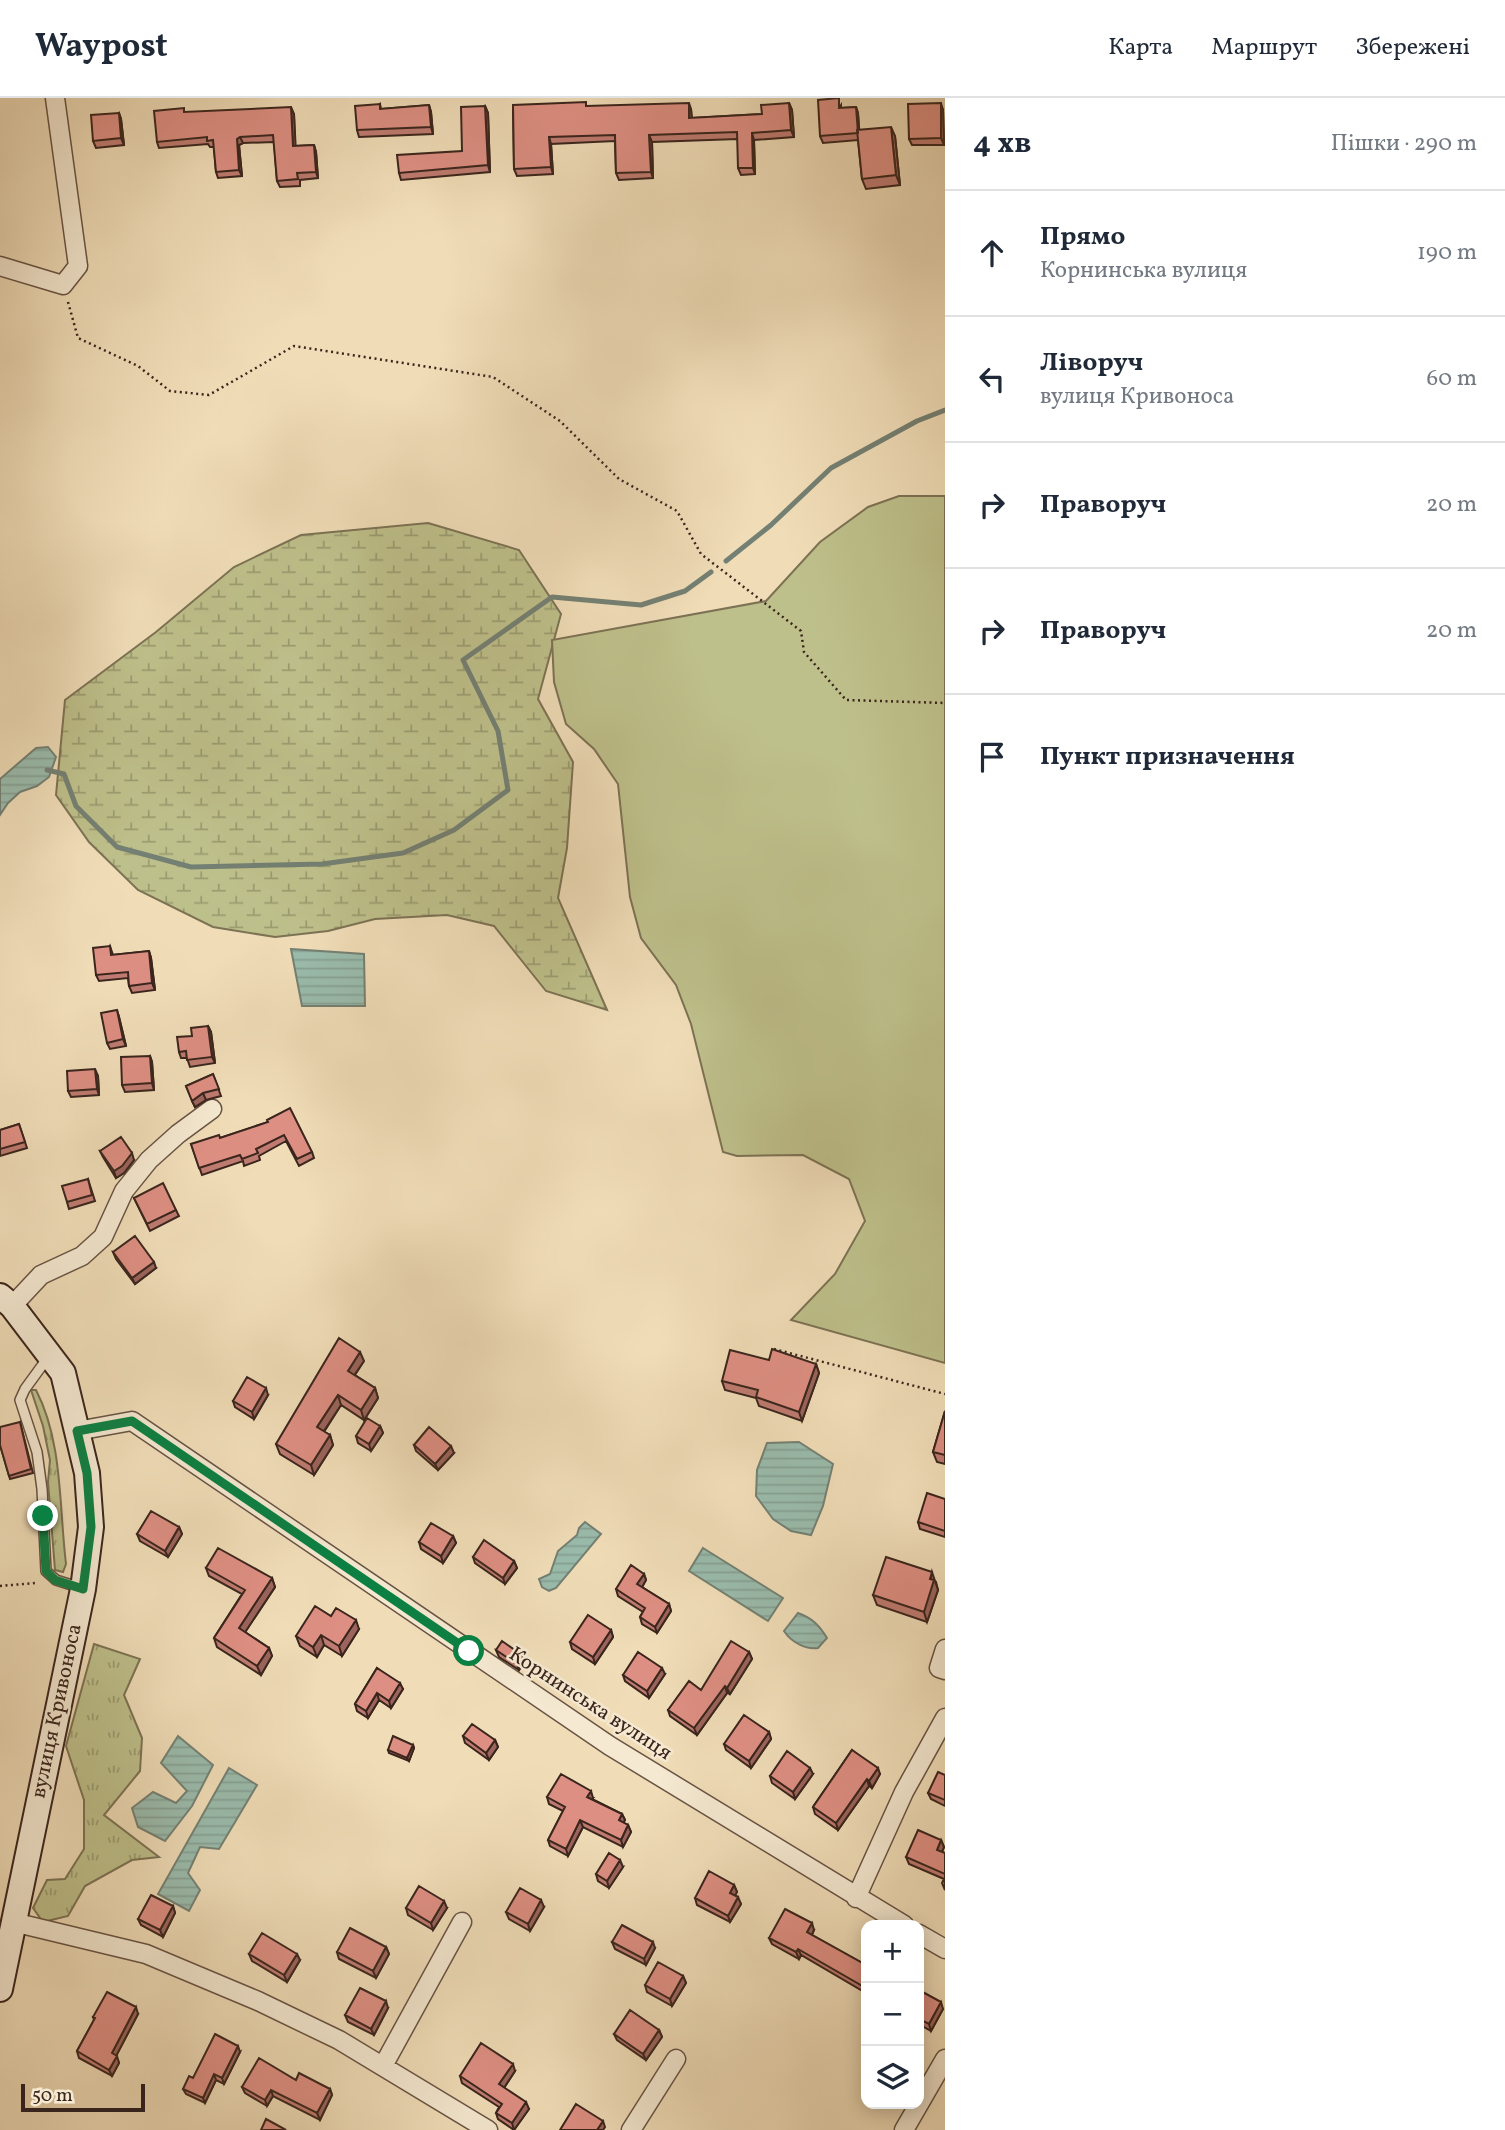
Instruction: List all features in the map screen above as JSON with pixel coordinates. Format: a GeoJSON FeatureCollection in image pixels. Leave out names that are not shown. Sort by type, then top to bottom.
{"type":"FeatureCollection","features":[{"type":"Feature","properties":{"kind":"main road","name":"вулиця Кривоноса"},"geometry":{"type":"LineString","coordinates":[[0,1989],[83,1589],[91,1527],[87,1473],[63,1373],[6,1301]]}},
{"type":"Feature","properties":{"kind":"street"},"geometry":{"type":"LineString","coordinates":[[0,266],[63,285],[78,266],[55,98]]}},
{"type":"Feature","properties":{"kind":"street"},"geometry":{"type":"LineString","coordinates":[[6,1301],[41,1275],[82,1256],[103,1237],[124,1192],[149,1160],[212,1109]]}},
{"type":"Feature","properties":{"kind":"street","name":"Корнинська вулиця"},"geometry":{"type":"LineString","coordinates":[[77,1431],[132,1421],[610,1746],[895,1920]]}},
{"type":"Feature","properties":{"kind":"street"},"geometry":{"type":"LineString","coordinates":[[942,1669],[945,1649]]}},
{"type":"Feature","properties":{"kind":"street"},"geometry":{"type":"LineString","coordinates":[[856,1898],[904,1792],[945,1717]]}},
{"type":"Feature","properties":{"kind":"street"},"geometry":{"type":"LineString","coordinates":[[13,1922],[146,1954],[258,2001],[339,2040],[488,2130]]}},
{"type":"Feature","properties":{"kind":"street"},"geometry":{"type":"LineString","coordinates":[[383,2066],[462,1922]]}},
{"type":"Feature","properties":{"kind":"street"},"geometry":{"type":"LineString","coordinates":[[924,1937],[945,1949]]}},
{"type":"Feature","properties":{"kind":"street"},"geometry":{"type":"LineString","coordinates":[[631,2130],[676,2059]]}},
{"type":"Feature","properties":{"kind":"street"},"geometry":{"type":"LineString","coordinates":[[904,2130],[945,2059]]}},
{"type":"Feature","properties":{"kind":"lane"},"geometry":{"type":"LineString","coordinates":[[49,1355],[20,1400],[38,1464],[42,1489],[46,1571],[55,1580],[83,1589]]}},
{"type":"Feature","properties":{"kind":"path"},"geometry":{"type":"LineString","coordinates":[[63,285],[78,338],[138,366],[170,390],[209,395],[294,345],[493,377],[560,421],[619,479],[677,511],[701,554],[801,631],[804,652],[846,700],[945,703]]}},
{"type":"Feature","properties":{"kind":"path"},"geometry":{"type":"LineString","coordinates":[[774,1349],[945,1394]]}},
{"type":"Feature","properties":{"kind":"path"},"geometry":{"type":"LineString","coordinates":[[0,1586],[35,1583],[46,1571]]}},
{"type":"Feature","properties":{"kind":"green space"},"geometry":{"type":"Polygon","coordinates":[[[899,496],[945,496],[945,1363],[791,1320],[835,1274],[865,1221],[849,1179],[803,1155],[737,1156],[723,1152],[691,1024],[676,985],[641,938],[630,897],[618,784],[594,749],[566,724],[554,682],[552,640],[766,601],[820,542],[868,507],[899,496]]]}},
{"type":"Feature","properties":{"kind":"green space"},"geometry":{"type":"Polygon","coordinates":[[[428,523],[519,550],[561,614],[538,699],[573,762],[567,848],[558,898],[607,1010],[546,991],[494,926],[447,915],[375,919],[328,931],[275,937],[213,927],[138,890],[89,842],[56,795],[65,700],[156,632],[234,567],[301,535],[428,523]]]}},
{"type":"Feature","properties":{"kind":"green space"},"geometry":{"type":"Polygon","coordinates":[[[31,1390],[36,1390],[45,1410],[56,1453],[66,1564],[63,1572],[55,1570],[48,1482],[50,1460],[43,1426],[31,1390]]]}},
{"type":"Feature","properties":{"kind":"green space"},"geometry":{"type":"Polygon","coordinates":[[[94,1644],[140,1659],[124,1695],[142,1738],[140,1771],[104,1815],[159,1857],[132,1860],[85,1886],[68,1916],[43,1922],[33,1908],[47,1880],[65,1879],[84,1849],[84,1800],[66,1746],[94,1644]]]}},
{"type":"Feature","properties":{"kind":"shaded area"},"geometry":{"type":"Polygon","coordinates":[[[48,747],[56,757],[49,777],[37,786],[20,792],[0,815],[0,779],[36,748],[48,747]]]}},
{"type":"Feature","properties":{"kind":"shaded area"},"geometry":{"type":"Polygon","coordinates":[[[291,949],[364,954],[365,1006],[302,1006],[291,949]]]}},
{"type":"Feature","properties":{"kind":"shaded area"},"geometry":{"type":"Polygon","coordinates":[[[799,1442],[833,1464],[823,1506],[811,1535],[791,1531],[773,1519],[756,1496],[757,1470],[767,1443],[799,1442]]]}},
{"type":"Feature","properties":{"kind":"shaded area"},"geometry":{"type":"Polygon","coordinates":[[[585,1522],[601,1534],[556,1588],[549,1591],[542,1587],[539,1579],[550,1574],[558,1551],[577,1535],[585,1522]]]}},
{"type":"Feature","properties":{"kind":"shaded area"},"geometry":{"type":"Polygon","coordinates":[[[703,1548],[783,1598],[768,1621],[689,1571],[703,1548]]]}},
{"type":"Feature","properties":{"kind":"shaded area"},"geometry":{"type":"Polygon","coordinates":[[[798,1613],[815,1622],[827,1638],[818,1648],[799,1644],[784,1631],[798,1613]]]}},
{"type":"Feature","properties":{"kind":"shaded area"},"geometry":{"type":"Polygon","coordinates":[[[178,1736],[213,1765],[192,1806],[165,1841],[138,1827],[132,1808],[153,1792],[176,1803],[187,1791],[161,1763],[178,1736]]]}},
{"type":"Feature","properties":{"kind":"shaded area"},"geometry":{"type":"Polygon","coordinates":[[[229,1768],[257,1785],[219,1849],[200,1847],[188,1873],[200,1890],[189,1911],[158,1894],[229,1768]]]}},
{"type":"Feature","properties":{"kind":"building"},"geometry":{"type":"Polygon","coordinates":[[[839,98],[839,108],[856,107],[858,133],[820,136],[818,100],[839,98]]]}},
{"type":"Feature","properties":{"kind":"building"},"geometry":{"type":"Polygon","coordinates":[[[586,102],[586,106],[689,103],[689,118],[762,114],[761,105],[789,103],[791,130],[752,133],[753,168],[738,168],[737,132],[649,135],[651,172],[616,173],[615,135],[549,137],[551,167],[514,169],[513,105],[586,102]]]}},
{"type":"Feature","properties":{"kind":"building"},"geometry":{"type":"Polygon","coordinates":[[[941,103],[941,138],[909,139],[908,104],[941,103]]]}},
{"type":"Feature","properties":{"kind":"building"},"geometry":{"type":"Polygon","coordinates":[[[380,104],[380,109],[429,105],[431,127],[357,130],[355,106],[380,104]]]}},
{"type":"Feature","properties":{"kind":"building"},"geometry":{"type":"Polygon","coordinates":[[[485,106],[488,165],[399,173],[397,155],[462,151],[461,107],[485,106]]]}},
{"type":"Feature","properties":{"kind":"building"},"geometry":{"type":"Polygon","coordinates":[[[291,107],[293,146],[314,145],[316,172],[297,173],[298,179],[277,181],[273,135],[240,137],[237,139],[239,170],[216,172],[213,140],[207,141],[207,137],[157,142],[154,111],[184,108],[184,112],[291,107]]]}},
{"type":"Feature","properties":{"kind":"building"},"geometry":{"type":"Polygon","coordinates":[[[119,113],[121,138],[93,141],[91,115],[119,113]]]}},
{"type":"Feature","properties":{"kind":"building"},"geometry":{"type":"Polygon","coordinates":[[[891,127],[896,175],[862,179],[857,130],[891,127]]]}},
{"type":"Feature","properties":{"kind":"building"},"geometry":{"type":"Polygon","coordinates":[[[110,946],[111,955],[149,951],[152,983],[129,986],[128,972],[96,975],[93,948],[110,946]]]}},
{"type":"Feature","properties":{"kind":"building"},"geometry":{"type":"Polygon","coordinates":[[[117,1010],[123,1039],[107,1043],[101,1013],[117,1010]]]}},
{"type":"Feature","properties":{"kind":"building"},"geometry":{"type":"Polygon","coordinates":[[[208,1026],[212,1057],[187,1060],[186,1051],[179,1052],[177,1037],[192,1036],[191,1028],[208,1026]]]}},
{"type":"Feature","properties":{"kind":"building"},"geometry":{"type":"Polygon","coordinates":[[[150,1056],[152,1083],[122,1085],[121,1057],[150,1056]]]}},
{"type":"Feature","properties":{"kind":"building"},"geometry":{"type":"Polygon","coordinates":[[[95,1069],[97,1089],[68,1091],[67,1071],[95,1069]]]}},
{"type":"Feature","properties":{"kind":"building"},"geometry":{"type":"Polygon","coordinates":[[[213,1074],[219,1089],[203,1093],[192,1101],[186,1086],[213,1074]]]}},
{"type":"Feature","properties":{"kind":"building"},"geometry":{"type":"Polygon","coordinates":[[[290,1108],[312,1152],[297,1159],[284,1135],[256,1149],[258,1153],[242,1159],[240,1155],[199,1168],[191,1144],[219,1135],[220,1138],[268,1122],[267,1120],[290,1108]]]}},
{"type":"Feature","properties":{"kind":"building"},"geometry":{"type":"Polygon","coordinates":[[[19,1124],[25,1142],[0,1149],[0,1130],[19,1124]]]}},
{"type":"Feature","properties":{"kind":"building"},"geometry":{"type":"Polygon","coordinates":[[[121,1137],[132,1153],[122,1166],[114,1171],[100,1151],[121,1137]]]}},
{"type":"Feature","properties":{"kind":"building"},"geometry":{"type":"Polygon","coordinates":[[[88,1179],[92,1195],[67,1202],[62,1186],[88,1179]]]}},
{"type":"Feature","properties":{"kind":"building"},"geometry":{"type":"Polygon","coordinates":[[[163,1183],[176,1210],[147,1224],[134,1198],[163,1183]]]}},
{"type":"Feature","properties":{"kind":"building"},"geometry":{"type":"Polygon","coordinates":[[[135,1236],[154,1262],[132,1278],[113,1252],[135,1236]]]}},
{"type":"Feature","properties":{"kind":"building"},"geometry":{"type":"Polygon","coordinates":[[[339,1338],[360,1352],[348,1371],[375,1388],[361,1410],[338,1395],[317,1427],[330,1435],[311,1465],[276,1444],[339,1338]]]}},
{"type":"Feature","properties":{"kind":"building"},"geometry":{"type":"Polygon","coordinates":[[[772,1349],[816,1364],[799,1412],[756,1397],[758,1390],[722,1381],[730,1350],[769,1360],[772,1349]]]}},
{"type":"Feature","properties":{"kind":"building"},"geometry":{"type":"Polygon","coordinates":[[[247,1377],[266,1388],[252,1412],[233,1401],[247,1377]]]}},
{"type":"Feature","properties":{"kind":"building"},"geometry":{"type":"Polygon","coordinates":[[[945,1411],[945,1455],[933,1452],[945,1411]]]}},
{"type":"Feature","properties":{"kind":"building"},"geometry":{"type":"Polygon","coordinates":[[[367,1418],[380,1426],[369,1444],[356,1436],[367,1418]]]}},
{"type":"Feature","properties":{"kind":"building"},"geometry":{"type":"Polygon","coordinates":[[[20,1422],[31,1469],[9,1476],[0,1445],[0,1427],[20,1422]]]}},
{"type":"Feature","properties":{"kind":"building"},"geometry":{"type":"Polygon","coordinates":[[[429,1427],[451,1446],[435,1464],[414,1445],[429,1427]]]}},
{"type":"Feature","properties":{"kind":"building"},"geometry":{"type":"Polygon","coordinates":[[[927,1493],[945,1499],[945,1531],[918,1522],[927,1493]]]}},
{"type":"Feature","properties":{"kind":"building"},"geometry":{"type":"Polygon","coordinates":[[[151,1511],[179,1527],[165,1551],[137,1534],[151,1511]]]}},
{"type":"Feature","properties":{"kind":"building"},"geometry":{"type":"Polygon","coordinates":[[[431,1523],[453,1536],[441,1556],[419,1542],[431,1523]]]}},
{"type":"Feature","properties":{"kind":"building"},"geometry":{"type":"Polygon","coordinates":[[[484,1540],[514,1561],[503,1578],[473,1557],[484,1540]]]}},
{"type":"Feature","properties":{"kind":"building"},"geometry":{"type":"Polygon","coordinates":[[[218,1548],[272,1578],[239,1628],[269,1648],[257,1666],[214,1638],[245,1590],[206,1568],[218,1548]]]}},
{"type":"Feature","properties":{"kind":"building"},"geometry":{"type":"Polygon","coordinates":[[[886,1557],[932,1572],[930,1579],[934,1580],[924,1612],[873,1595],[886,1557]]]}},
{"type":"Feature","properties":{"kind":"building"},"geometry":{"type":"Polygon","coordinates":[[[631,1565],[644,1574],[637,1584],[669,1604],[655,1627],[640,1617],[645,1608],[616,1589],[631,1565]]]}},
{"type":"Feature","properties":{"kind":"building"},"geometry":{"type":"Polygon","coordinates":[[[315,1606],[331,1616],[336,1608],[356,1620],[339,1646],[321,1635],[313,1647],[296,1636],[315,1606]]]}},
{"type":"Feature","properties":{"kind":"building"},"geometry":{"type":"Polygon","coordinates":[[[588,1615],[611,1630],[593,1657],[570,1642],[588,1615]]]}},
{"type":"Feature","properties":{"kind":"building"},"geometry":{"type":"Polygon","coordinates":[[[502,1641],[522,1655],[517,1664],[496,1650],[502,1641]]]}},
{"type":"Feature","properties":{"kind":"building"},"geometry":{"type":"Polygon","coordinates":[[[731,1641],[749,1652],[727,1688],[725,1686],[694,1728],[668,1710],[689,1681],[701,1690],[731,1641]]]}},
{"type":"Feature","properties":{"kind":"building"},"geometry":{"type":"Polygon","coordinates":[[[638,1652],[662,1668],[647,1691],[623,1675],[638,1652]]]}},
{"type":"Feature","properties":{"kind":"building"},"geometry":{"type":"Polygon","coordinates":[[[377,1668],[400,1683],[389,1701],[377,1693],[366,1711],[355,1704],[377,1668]]]}},
{"type":"Feature","properties":{"kind":"building"},"geometry":{"type":"Polygon","coordinates":[[[744,1715],[769,1732],[749,1761],[724,1744],[744,1715]]]}},
{"type":"Feature","properties":{"kind":"building"},"geometry":{"type":"Polygon","coordinates":[[[472,1724],[495,1740],[486,1753],[463,1736],[472,1724]]]}},
{"type":"Feature","properties":{"kind":"building"},"geometry":{"type":"Polygon","coordinates":[[[393,1736],[413,1745],[407,1758],[388,1750],[393,1736]]]}},
{"type":"Feature","properties":{"kind":"building"},"geometry":{"type":"Polygon","coordinates":[[[852,1750],[878,1768],[836,1823],[813,1807],[852,1750]]]}},
{"type":"Feature","properties":{"kind":"building"},"geometry":{"type":"Polygon","coordinates":[[[787,1751],[810,1768],[793,1792],[770,1776],[787,1751]]]}},
{"type":"Feature","properties":{"kind":"building"},"geometry":{"type":"Polygon","coordinates":[[[938,1772],[945,1775],[945,1800],[928,1793],[938,1772]]]}},
{"type":"Feature","properties":{"kind":"building"},"geometry":{"type":"Polygon","coordinates":[[[561,1774],[591,1791],[587,1797],[622,1814],[619,1820],[628,1825],[621,1840],[580,1820],[566,1849],[548,1840],[565,1807],[547,1797],[561,1774]]]}},
{"type":"Feature","properties":{"kind":"building"},"geometry":{"type":"Polygon","coordinates":[[[918,1830],[941,1840],[937,1850],[945,1853],[945,1874],[906,1857],[918,1830]]]}},
{"type":"Feature","properties":{"kind":"building"},"geometry":{"type":"Polygon","coordinates":[[[609,1853],[620,1860],[607,1881],[596,1874],[609,1853]]]}},
{"type":"Feature","properties":{"kind":"building"},"geometry":{"type":"Polygon","coordinates":[[[709,1871],[734,1885],[730,1893],[738,1897],[728,1916],[695,1898],[709,1871]]]}},
{"type":"Feature","properties":{"kind":"building"},"geometry":{"type":"Polygon","coordinates":[[[419,1886],[444,1901],[431,1923],[406,1908],[419,1886]]]}},
{"type":"Feature","properties":{"kind":"building"},"geometry":{"type":"Polygon","coordinates":[[[520,1888],[541,1900],[528,1924],[506,1912],[520,1888]]]}},
{"type":"Feature","properties":{"kind":"building"},"geometry":{"type":"Polygon","coordinates":[[[151,1895],[173,1906],[160,1930],[138,1919],[151,1895]]]}},
{"type":"Feature","properties":{"kind":"building"},"geometry":{"type":"Polygon","coordinates":[[[785,1909],[812,1923],[807,1932],[861,1962],[861,1985],[798,1949],[796,1952],[769,1938],[785,1909]]]}},
{"type":"Feature","properties":{"kind":"building"},"geometry":{"type":"Polygon","coordinates":[[[622,1925],[653,1942],[644,1959],[612,1942],[622,1925]]]}},
{"type":"Feature","properties":{"kind":"building"},"geometry":{"type":"Polygon","coordinates":[[[350,1928],[386,1947],[373,1971],[337,1952],[350,1928]]]}},
{"type":"Feature","properties":{"kind":"building"},"geometry":{"type":"Polygon","coordinates":[[[262,1933],[297,1954],[284,1975],[249,1954],[262,1933]]]}},
{"type":"Feature","properties":{"kind":"building"},"geometry":{"type":"Polygon","coordinates":[[[658,1962],[683,1976],[670,1999],[645,1985],[658,1962]]]}},
{"type":"Feature","properties":{"kind":"building"},"geometry":{"type":"Polygon","coordinates":[[[360,1988],[386,2001],[371,2029],[345,2015],[360,1988]]]}},
{"type":"Feature","properties":{"kind":"building"},"geometry":{"type":"Polygon","coordinates":[[[107,1992],[136,2007],[112,2053],[117,2056],[109,2070],[77,2051],[107,1992]]]}},
{"type":"Feature","properties":{"kind":"building"},"geometry":{"type":"Polygon","coordinates":[[[924,1993],[941,2002],[929,2024],[924,2022],[924,1993]]]}},
{"type":"Feature","properties":{"kind":"building"},"geometry":{"type":"Polygon","coordinates":[[[630,2010],[659,2030],[643,2054],[614,2034],[630,2010]]]}},
{"type":"Feature","properties":{"kind":"building"},"geometry":{"type":"Polygon","coordinates":[[[215,2034],[238,2046],[222,2078],[214,2074],[203,2098],[183,2089],[189,2076],[193,2078],[215,2034]]]}},
{"type":"Feature","properties":{"kind":"building"},"geometry":{"type":"Polygon","coordinates":[[[481,2043],[513,2064],[499,2084],[526,2102],[512,2123],[496,2113],[502,2104],[460,2076],[481,2043]]]}},
{"type":"Feature","properties":{"kind":"building"},"geometry":{"type":"Polygon","coordinates":[[[259,2058],[296,2080],[299,2073],[330,2089],[317,2113],[271,2090],[265,2100],[242,2087],[259,2058]]]}},
{"type":"Feature","properties":{"kind":"building"},"geometry":{"type":"Polygon","coordinates":[[[576,2104],[603,2121],[597,2130],[560,2130],[576,2104]]]}},
{"type":"Feature","properties":{"kind":"building"},"geometry":{"type":"Polygon","coordinates":[[[266,2119],[286,2130],[261,2130],[266,2119]]]}},
{"type":"Feature","properties":{"kind":"waterway"},"geometry":{"type":"LineString","coordinates":[[726,561],[771,525],[831,468],[917,421],[945,410]]}},
{"type":"Feature","properties":{"kind":"waterway"},"geometry":{"type":"LineString","coordinates":[[47,770],[64,774],[76,806],[117,847],[191,867],[322,864],[403,853],[454,830],[508,790],[498,731],[463,660],[552,597],[641,605],[685,591],[711,572]]}},
{"type":"Feature","properties":{"kind":"route"},"geometry":{"type":"LineString","coordinates":[[43,1516],[46,1571],[55,1580],[83,1589],[91,1527],[87,1473],[77,1431],[132,1421],[469,1651]]}}]}
